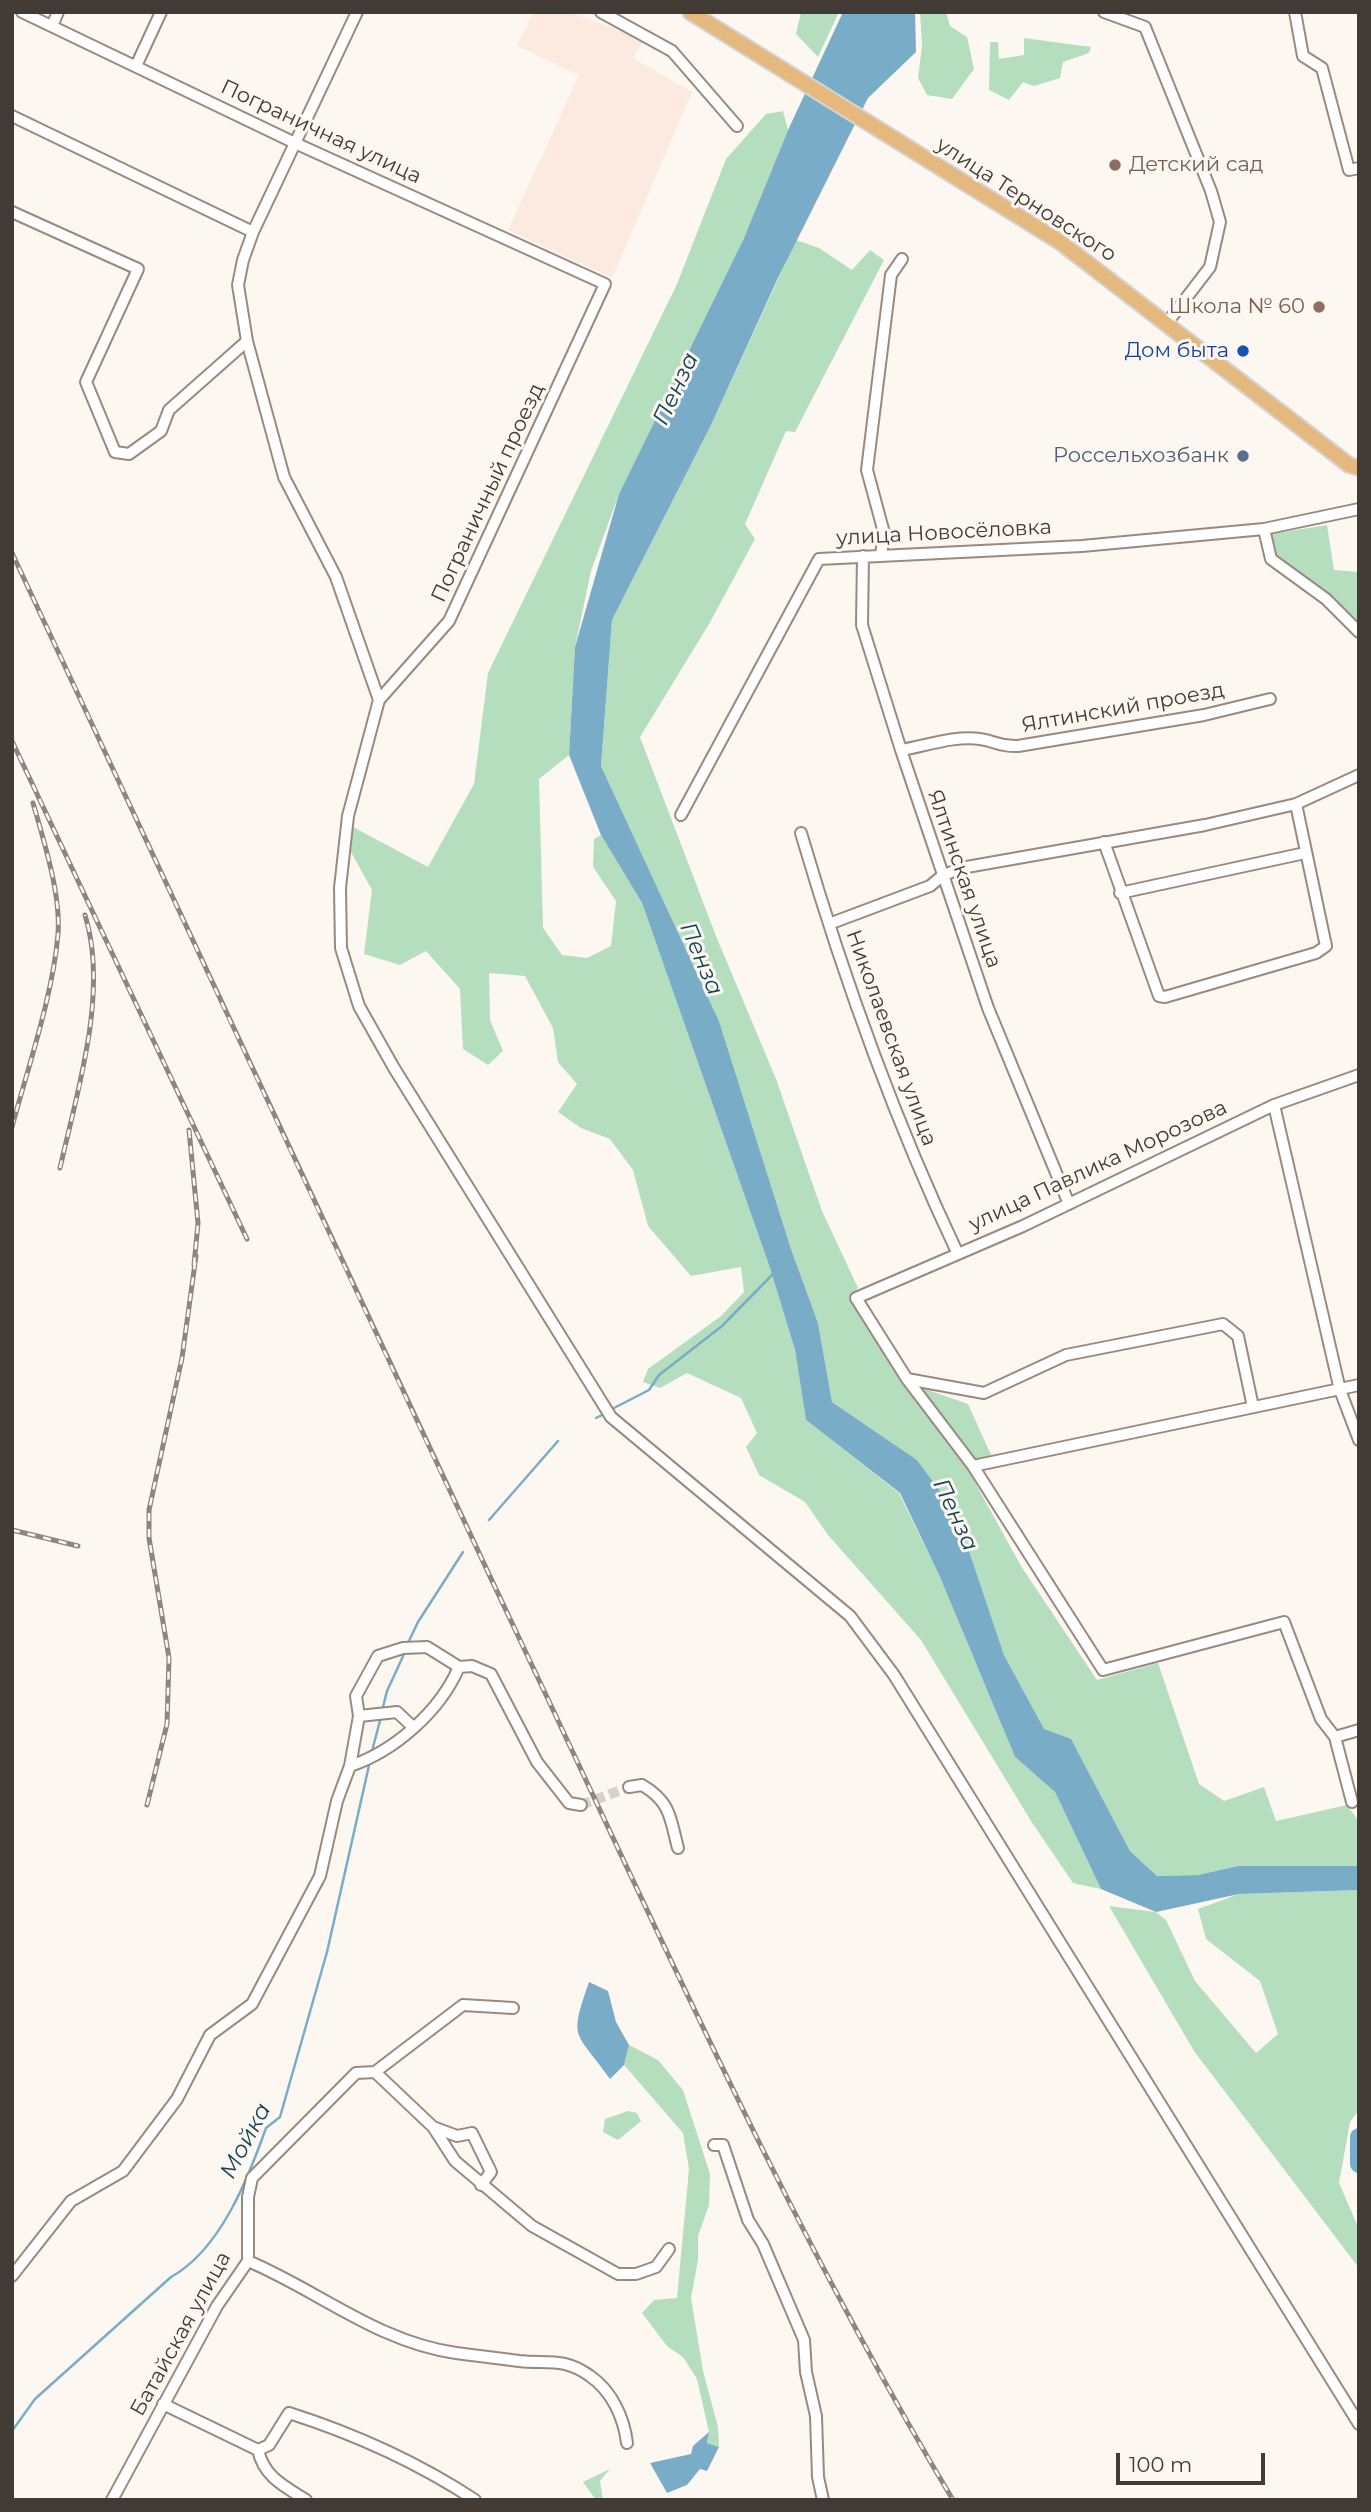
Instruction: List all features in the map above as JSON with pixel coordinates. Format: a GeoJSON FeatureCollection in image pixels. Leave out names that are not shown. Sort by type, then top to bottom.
{"type":"FeatureCollection","features":[{"type":"Feature","properties":{"kind":"main road","name":"улица Терновского"},"geometry":{"type":"LineString","coordinates":[[690,12],[1060,242],[1349,465],[1359,468]]}},
{"type":"Feature","properties":{"kind":"street","name":"Пограничная улица"},"geometry":{"type":"LineString","coordinates":[[22,12],[295,143],[605,284]]}},
{"type":"Feature","properties":{"kind":"street"},"geometry":{"type":"LineString","coordinates":[[52,26],[58,12]]}},
{"type":"Feature","properties":{"kind":"street"},"geometry":{"type":"LineString","coordinates":[[136,66],[161,12]]}},
{"type":"Feature","properties":{"kind":"street"},"geometry":{"type":"LineString","coordinates":[[357,12],[253,232],[238,285],[247,341],[284,477],[337,577],[379,700],[348,816],[340,888],[341,948],[359,1006],[394,1068],[611,1417],[850,1616],[894,1675],[1359,2424]]}},
{"type":"Feature","properties":{"kind":"street"},"geometry":{"type":"LineString","coordinates":[[601,12],[673,51],[737,126]]}},
{"type":"Feature","properties":{"kind":"street"},"geometry":{"type":"LineString","coordinates":[[1104,12],[1145,27],[1211,191],[1220,222],[1210,267],[1167,323]]}},
{"type":"Feature","properties":{"kind":"street"},"geometry":{"type":"LineString","coordinates":[[1295,12],[1303,56],[1322,68],[1354,169]]}},
{"type":"Feature","properties":{"kind":"street"},"geometry":{"type":"LineString","coordinates":[[12,116],[253,232]]}},
{"type":"Feature","properties":{"kind":"street"},"geometry":{"type":"LineString","coordinates":[[12,212],[138,270],[86,382],[114,452],[129,454],[161,431],[169,411],[247,341]]}},
{"type":"Feature","properties":{"kind":"street"},"geometry":{"type":"LineString","coordinates":[[881,555],[884,533],[866,470],[891,275],[902,260]]}},
{"type":"Feature","properties":{"kind":"street","name":"Пограничный проезд"},"geometry":{"type":"LineString","coordinates":[[379,700],[449,621],[605,284]]}},
{"type":"Feature","properties":{"kind":"street","name":"улица Новосёловка"},"geometry":{"type":"LineString","coordinates":[[681,815],[819,559],[943,555],[1082,546],[1264,529],[1359,509]]}},
{"type":"Feature","properties":{"kind":"street"},"geometry":{"type":"LineString","coordinates":[[1264,529],[1271,559],[1326,599],[1359,632]]}},
{"type":"Feature","properties":{"kind":"street","name":"Ялтинская улица"},"geometry":{"type":"LineString","coordinates":[[863,556],[862,625],[901,750],[988,1008],[1069,1204]]}},
{"type":"Feature","properties":{"kind":"street","name":"Ялтинский проезд"},"geometry":{"type":"LineString","coordinates":[[901,750],[970,739],[982,739],[999,747],[1018,746],[1178,720],[1270,699]]}},
{"type":"Feature","properties":{"kind":"street"},"geometry":{"type":"LineString","coordinates":[[829,924],[930,886],[942,876],[961,868],[1296,804],[1359,775]]}},
{"type":"Feature","properties":{"kind":"street"},"geometry":{"type":"LineString","coordinates":[[1104,842],[1159,996],[1165,997],[1245,976],[1316,953],[1325,946],[1296,804]]}},
{"type":"Feature","properties":{"kind":"street","name":"Николаевская улица"},"geometry":{"type":"LineString","coordinates":[[801,833],[829,924],[920,1174],[957,1252]]}},
{"type":"Feature","properties":{"kind":"street"},"geometry":{"type":"LineString","coordinates":[[1120,893],[1305,853]]}},
{"type":"Feature","properties":{"kind":"street","name":"улица Павлика Морозова"},"geometry":{"type":"LineString","coordinates":[[907,1379],[856,1298],[1069,1204],[1274,1105],[1359,1075]]}},
{"type":"Feature","properties":{"kind":"street"},"geometry":{"type":"LineString","coordinates":[[1274,1105],[1340,1390],[1359,1440]]}},
{"type":"Feature","properties":{"kind":"street"},"geometry":{"type":"LineString","coordinates":[[907,1379],[984,1393],[1066,1355],[1223,1324],[1238,1335],[1253,1407]]}},
{"type":"Feature","properties":{"kind":"street"},"geometry":{"type":"LineString","coordinates":[[907,1379],[973,1466],[1103,1670],[1284,1622],[1321,1719],[1335,1737],[1352,1802]]}},
{"type":"Feature","properties":{"kind":"street"},"geometry":{"type":"LineString","coordinates":[[973,1466],[1359,1385]]}},
{"type":"Feature","properties":{"kind":"street"},"geometry":{"type":"LineString","coordinates":[[12,2276],[72,2201],[123,2171],[177,2099],[210,2035],[252,2004],[320,1876],[337,1801],[350,1766],[359,1716],[356,1696],[378,1656],[403,1648],[427,1647],[459,1667],[472,1666],[491,1674],[537,1762],[569,1803],[581,1805]]}},
{"type":"Feature","properties":{"kind":"street"},"geometry":{"type":"LineString","coordinates":[[350,1766],[384,1751],[412,1727],[452,1684],[459,1667]]}},
{"type":"Feature","properties":{"kind":"street"},"geometry":{"type":"LineString","coordinates":[[359,1716],[397,1712],[412,1727]]}},
{"type":"Feature","properties":{"kind":"street"},"geometry":{"type":"LineString","coordinates":[[1335,1737],[1359,1730]]}},
{"type":"Feature","properties":{"kind":"street"},"geometry":{"type":"LineString","coordinates":[[629,1787],[642,1785],[658,1794],[668,1808],[678,1848]]}},
{"type":"Feature","properties":{"kind":"street","name":"Батайская улица"},"geometry":{"type":"LineString","coordinates":[[112,2500],[217,2306],[248,2261],[248,2197],[252,2178],[356,2073],[374,2072],[463,2005],[513,2008]]}},
{"type":"Feature","properties":{"kind":"street"},"geometry":{"type":"LineString","coordinates":[[374,2072],[433,2127],[455,2161],[532,2225],[618,2274],[636,2274],[656,2267],[669,2249]]}},
{"type":"Feature","properties":{"kind":"street"},"geometry":{"type":"LineString","coordinates":[[433,2127],[457,2136],[472,2133],[491,2172],[481,2185]]}},
{"type":"Feature","properties":{"kind":"street"},"geometry":{"type":"LineString","coordinates":[[714,2145],[723,2146],[748,2220],[763,2244],[804,2340],[806,2372],[816,2416],[818,2477],[823,2500]]}},
{"type":"Feature","properties":{"kind":"street"},"geometry":{"type":"LineString","coordinates":[[248,2261],[279,2274],[381,2332],[422,2346],[522,2361],[547,2360],[569,2364],[592,2376],[612,2400],[625,2419],[627,2443]]}},
{"type":"Feature","properties":{"kind":"street"},"geometry":{"type":"LineString","coordinates":[[163,2404],[258,2450]]}},
{"type":"Feature","properties":{"kind":"street"},"geometry":{"type":"LineString","coordinates":[[258,2450],[269,2445],[289,2413],[333,2427],[405,2458],[475,2500]]}},
{"type":"Feature","properties":{"kind":"street"},"geometry":{"type":"LineString","coordinates":[[258,2450],[261,2465],[272,2478],[306,2500]]}},
{"type":"Feature","properties":{"kind":"shaded area"},"geometry":{"type":"Polygon","coordinates":[[[533,12],[570,12],[644,40],[633,58],[692,92],[612,278],[508,230],[579,75],[517,46],[533,12]]]}},
{"type":"Feature","properties":{"kind":"green space"},"geometry":{"type":"Polygon","coordinates":[[[801,12],[839,12],[818,57],[796,34],[801,12]]]}},
{"type":"Feature","properties":{"kind":"green space"},"geometry":{"type":"Polygon","coordinates":[[[920,12],[946,12],[950,26],[967,37],[974,69],[952,99],[927,95],[918,78],[922,46],[920,12]]]}},
{"type":"Feature","properties":{"kind":"green space"},"geometry":{"type":"Polygon","coordinates":[[[1024,38],[1091,47],[1089,53],[1063,62],[1060,78],[1034,86],[1023,82],[1009,100],[989,90],[990,42],[998,42],[999,59],[1024,55],[1024,38]]]}},
{"type":"Feature","properties":{"kind":"green space"},"geometry":{"type":"Polygon","coordinates":[[[783,111],[788,130],[744,238],[619,494],[591,571],[575,647],[569,755],[539,779],[543,928],[562,955],[587,958],[611,946],[616,901],[593,867],[594,839],[601,835],[642,903],[770,1268],[795,1350],[806,1420],[899,1493],[940,1577],[1015,1757],[1055,1792],[1101,1889],[1073,1883],[1031,1821],[921,1640],[828,1535],[805,1502],[759,1475],[746,1447],[757,1433],[741,1398],[687,1373],[660,1388],[643,1382],[648,1369],[721,1316],[744,1292],[741,1267],[691,1276],[648,1226],[633,1170],[610,1139],[581,1128],[558,1112],[577,1084],[558,1062],[553,1028],[525,976],[489,973],[490,1020],[503,1051],[488,1065],[463,1049],[460,989],[426,951],[400,965],[364,954],[372,890],[351,852],[353,827],[428,867],[474,784],[488,673],[677,284],[726,159],[766,114],[783,111]]]}},
{"type":"Feature","properties":{"kind":"green space"},"geometry":{"type":"Polygon","coordinates":[[[796,240],[819,248],[852,270],[870,250],[884,260],[795,432],[786,431],[745,524],[755,539],[709,624],[640,737],[716,936],[776,1079],[822,1211],[858,1288],[850,1298],[902,1381],[968,1404],[992,1457],[967,1468],[1021,1566],[1097,1680],[1158,1663],[1199,1784],[1224,1801],[1264,1787],[1276,1821],[1347,1805],[1359,1822],[1359,1866],[1238,1866],[1198,1875],[1157,1876],[1130,1851],[1071,1740],[1044,1730],[1004,1655],[956,1512],[917,1460],[832,1402],[818,1323],[791,1249],[719,1021],[601,766],[612,620],[711,425],[796,240]]]}},
{"type":"Feature","properties":{"kind":"green space"},"geometry":{"type":"Polygon","coordinates":[[[1327,525],[1334,570],[1359,572],[1359,625],[1330,596],[1276,556],[1272,534],[1327,525]]]}},
{"type":"Feature","properties":{"kind":"green space"},"geometry":{"type":"Polygon","coordinates":[[[1359,1890],[1359,2110],[1350,2122],[1339,2183],[1359,2229],[1359,2268],[1194,2051],[1109,1906],[1156,1912],[1166,1920],[1195,1981],[1256,2053],[1278,2034],[1260,1981],[1206,1939],[1198,1909],[1239,1894],[1359,1890]]]}},
{"type":"Feature","properties":{"kind":"green space"},"geometry":{"type":"Polygon","coordinates":[[[629,2045],[658,2060],[683,2090],[710,2174],[709,2205],[698,2236],[698,2260],[691,2298],[703,2371],[718,2427],[719,2447],[707,2443],[709,2432],[697,2379],[683,2357],[667,2346],[642,2313],[654,2300],[677,2298],[689,2169],[683,2133],[624,2065],[629,2045]]]}},
{"type":"Feature","properties":{"kind":"green space"},"geometry":{"type":"Polygon","coordinates":[[[628,2111],[637,2113],[641,2121],[618,2140],[603,2132],[605,2119],[628,2111]]]}},
{"type":"Feature","properties":{"kind":"green space"},"geometry":{"type":"Polygon","coordinates":[[[610,2469],[600,2481],[603,2500],[596,2500],[583,2482],[610,2469]]]}},
{"type":"Feature","properties":{"kind":"water","name":"Пенза"},"geometry":{"type":"Polygon","coordinates":[[[843,12],[915,12],[916,52],[868,98],[777,280],[711,425],[612,620],[601,766],[719,1021],[791,1249],[818,1323],[832,1402],[917,1460],[956,1512],[1004,1655],[1044,1729],[1071,1739],[1130,1851],[1157,1876],[1198,1875],[1238,1866],[1359,1866],[1359,1890],[1239,1894],[1156,1912],[1101,1889],[1055,1792],[1015,1757],[940,1577],[900,1493],[806,1420],[795,1350],[770,1268],[642,903],[601,835],[569,755],[575,647],[619,494],[744,238],[788,130],[843,12]]]}},
{"type":"Feature","properties":{"kind":"water"},"geometry":{"type":"Polygon","coordinates":[[[589,1982],[608,1991],[616,2022],[629,2045],[624,2065],[610,2079],[583,2043],[577,2026],[589,1982]]]}},
{"type":"Feature","properties":{"kind":"water"},"geometry":{"type":"Polygon","coordinates":[[[709,2432],[707,2443],[719,2447],[707,2471],[700,2469],[687,2485],[667,2493],[650,2463],[691,2454],[693,2446],[709,2432]]]}},
{"type":"Feature","properties":{"kind":"waterway"},"geometry":{"type":"LineString","coordinates":[[612,1409],[649,1390],[659,1375],[722,1326],[774,1273]]}},
{"type":"Feature","properties":{"kind":"waterway"},"geometry":{"type":"LineString","coordinates":[[596,1418],[606,1413]]}},
{"type":"Feature","properties":{"kind":"waterway"},"geometry":{"type":"LineString","coordinates":[[489,1520],[558,1441]]}},
{"type":"Feature","properties":{"kind":"waterway"},"geometry":{"type":"LineString","coordinates":[[407,1645],[418,1622],[463,1552]]}},
{"type":"Feature","properties":{"kind":"waterway"},"geometry":{"type":"LineString","coordinates":[[382,1711],[387,1691],[405,1652]]}},
{"type":"Feature","properties":{"kind":"waterway"},"geometry":{"type":"LineString","coordinates":[[372,1751],[381,1717]]}},
{"type":"Feature","properties":{"kind":"waterway","name":"Мойка"},"geometry":{"type":"LineString","coordinates":[[12,2431],[35,2399],[204,2250],[230,2212],[266,2128],[280,2117],[327,1952],[370,1761]]}},
{"type":"Feature","properties":{"kind":"waterway"},"geometry":{"type":"LineString","coordinates":[[1359,2137],[1359,2164]]}},
{"type":"Feature","properties":{"kind":"tunnel"},"geometry":{"type":"LineString","coordinates":[[581,1805],[629,1787]]}},
{"type":"Feature","properties":{"kind":"railway"},"geometry":{"type":"LineString","coordinates":[[12,553],[690,2001],[842,2303],[953,2500]]}},
{"type":"Feature","properties":{"kind":"railway"},"geometry":{"type":"LineString","coordinates":[[12,741],[247,1239]]}},
{"type":"Feature","properties":{"kind":"railway"},"geometry":{"type":"LineString","coordinates":[[12,1127],[51,981],[58,934],[54,885],[33,803]]}},
{"type":"Feature","properties":{"kind":"railway"},"geometry":{"type":"LineString","coordinates":[[60,1168],[82,1075],[92,1009],[92,945],[85,915]]}},
{"type":"Feature","properties":{"kind":"railway"},"geometry":{"type":"LineString","coordinates":[[189,1130],[198,1223],[194,1265]]}},
{"type":"Feature","properties":{"kind":"railway"},"geometry":{"type":"LineString","coordinates":[[147,1805],[167,1724],[169,1658],[149,1538],[149,1510],[182,1358],[196,1256]]}},
{"type":"Feature","properties":{"kind":"railway"},"geometry":{"type":"LineString","coordinates":[[12,1530],[78,1546]]}},
{"type":"Feature","properties":{"kind":"place","name":"Детский сад"},"geometry":{"type":"Point","coordinates":[1115,165]}},
{"type":"Feature","properties":{"kind":"place","name":"Школа № 60"},"geometry":{"type":"Point","coordinates":[1319,307]}},
{"type":"Feature","properties":{"kind":"place","name":"Дом быта"},"geometry":{"type":"Point","coordinates":[1243,351]}},
{"type":"Feature","properties":{"kind":"place","name":"Россельхозбанк"},"geometry":{"type":"Point","coordinates":[1243,456]}}]}
